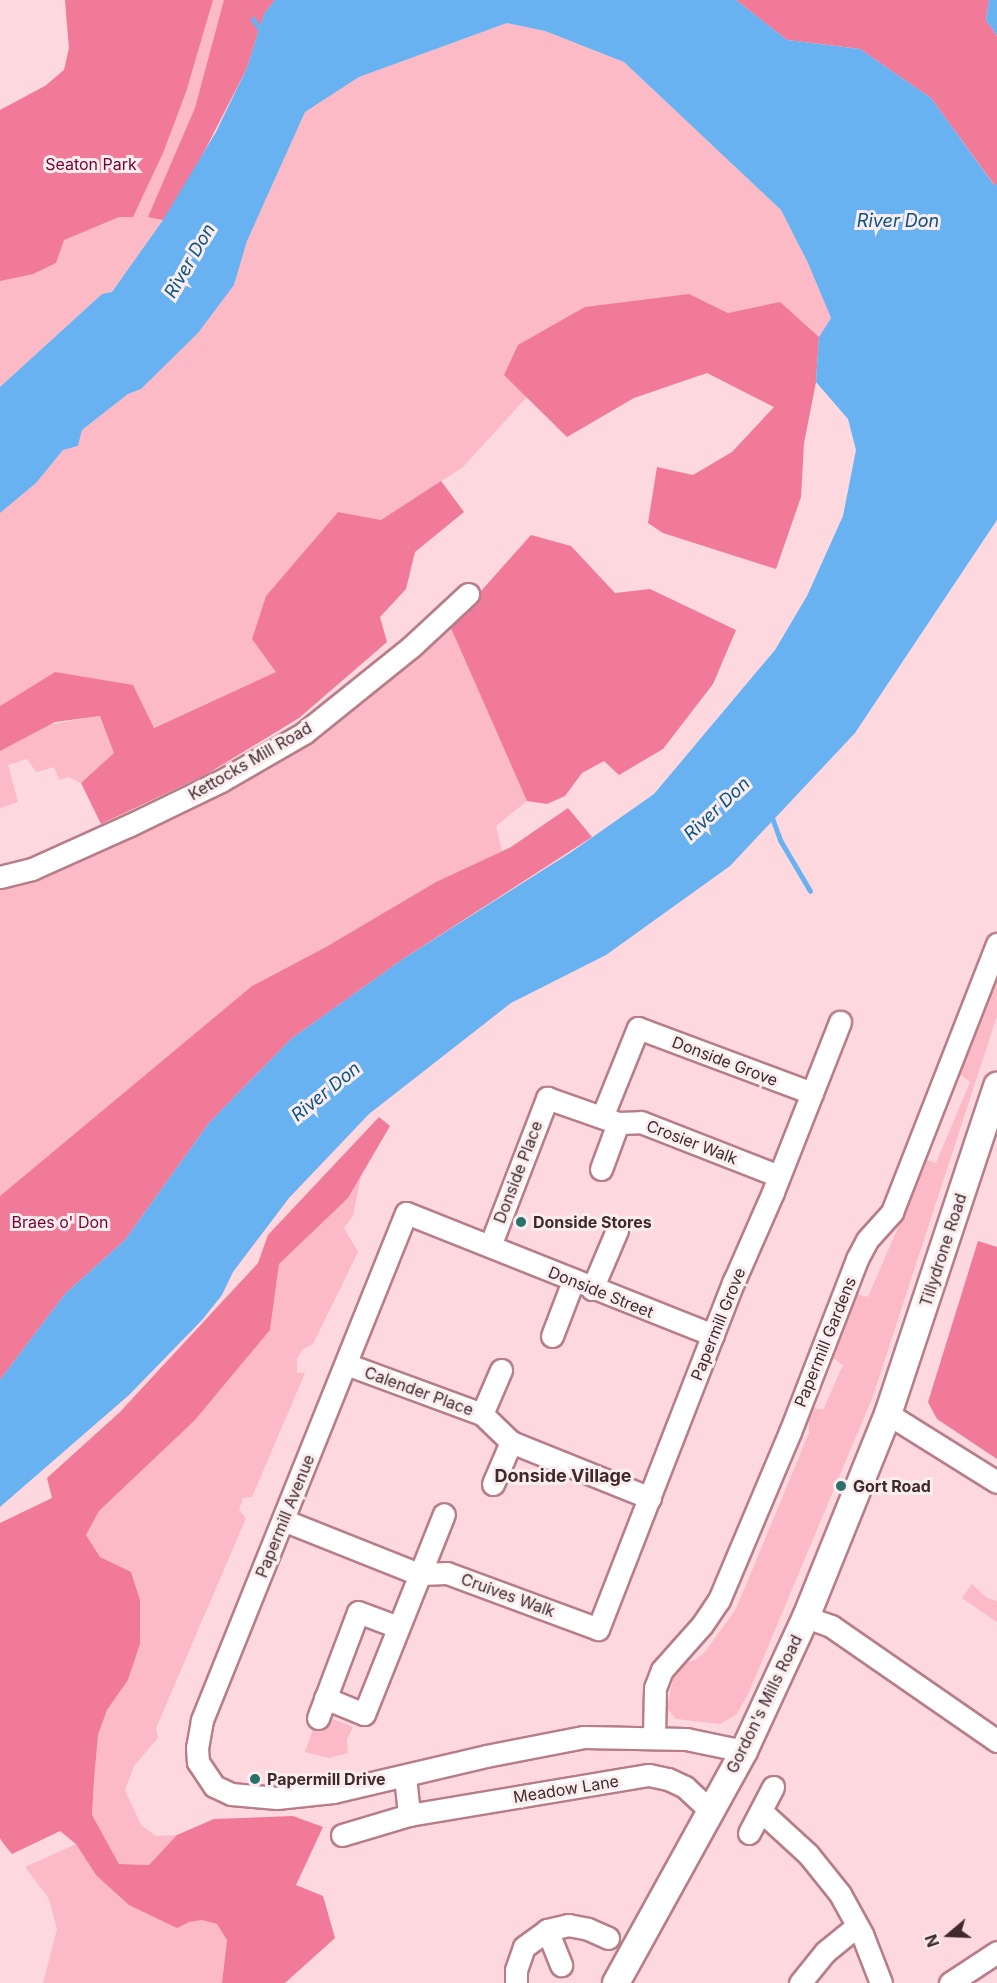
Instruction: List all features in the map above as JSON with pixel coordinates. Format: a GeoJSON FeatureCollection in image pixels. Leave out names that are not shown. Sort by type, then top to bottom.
{"type":"FeatureCollection","features":[{"type":"Feature","properties":{"kind":"main road","name":"Tillydrone Road"},"geometry":{"type":"LineString","coordinates":[[888,1414],[997,1086]]}},
{"type":"Feature","properties":{"kind":"main road","name":"Gordon's Mills Road"},"geometry":{"type":"LineString","coordinates":[[616,1983],[744,1752],[806,1617],[888,1414]]}},
{"type":"Feature","properties":{"kind":"street","name":"Kettocks Mill Road"},"geometry":{"type":"LineString","coordinates":[[0,877],[32,869],[221,782],[304,733],[411,647],[468,594]]}},
{"type":"Feature","properties":{"kind":"street","name":"Papermill Gardens"},"geometry":{"type":"LineString","coordinates":[[654,1736],[655,1688],[662,1670],[702,1625],[718,1600],[790,1432],[857,1259],[867,1240],[892,1212],[997,944]]}},
{"type":"Feature","properties":{"kind":"street","name":"Papermill Grove"},"geometry":{"type":"LineString","coordinates":[[598,1629],[713,1335],[840,1022]]}},
{"type":"Feature","properties":{"kind":"street","name":"Donside Grove"},"geometry":{"type":"LineString","coordinates":[[610,1120],[638,1028],[812,1093]]}},
{"type":"Feature","properties":{"kind":"street","name":"Crosier Walk"},"geometry":{"type":"LineString","coordinates":[[547,1098],[610,1120],[641,1122],[779,1176]]}},
{"type":"Feature","properties":{"kind":"street","name":"Donside Place"},"geometry":{"type":"LineString","coordinates":[[490,1246],[547,1098]]}},
{"type":"Feature","properties":{"kind":"street"},"geometry":{"type":"LineString","coordinates":[[601,1169],[610,1120]]}},
{"type":"Feature","properties":{"kind":"street","name":"Donside Street"},"geometry":{"type":"LineString","coordinates":[[388,1258],[406,1214],[713,1335]]}},
{"type":"Feature","properties":{"kind":"street"},"geometry":{"type":"LineString","coordinates":[[552,1336],[616,1230]]}},
{"type":"Feature","properties":{"kind":"street","name":"Papermill Avenue"},"geometry":{"type":"LineString","coordinates":[[388,1258],[202,1720],[197,1748],[198,1762],[204,1775],[214,1786],[231,1794],[277,1798],[324,1793],[405,1776]]}},
{"type":"Feature","properties":{"kind":"street","name":"Calender Place"},"geometry":{"type":"LineString","coordinates":[[346,1364],[483,1414],[511,1442],[650,1498]]}},
{"type":"Feature","properties":{"kind":"street"},"geometry":{"type":"LineString","coordinates":[[483,1414],[501,1370]]}},
{"type":"Feature","properties":{"kind":"street"},"geometry":{"type":"LineString","coordinates":[[888,1414],[997,1482]]}},
{"type":"Feature","properties":{"kind":"street"},"geometry":{"type":"LineString","coordinates":[[493,1485],[511,1442]]}},
{"type":"Feature","properties":{"kind":"street"},"geometry":{"type":"LineString","coordinates":[[399,1627],[358,1612],[321,1708],[364,1714],[399,1627],[419,1574],[444,1515]]}},
{"type":"Feature","properties":{"kind":"street","name":"Cruives Walk"},"geometry":{"type":"LineString","coordinates":[[283,1520],[419,1574],[447,1573],[598,1629]]}},
{"type":"Feature","properties":{"kind":"street"},"geometry":{"type":"LineString","coordinates":[[806,1617],[831,1626],[997,1741]]}},
{"type":"Feature","properties":{"kind":"street"},"geometry":{"type":"LineString","coordinates":[[409,1815],[405,1776],[547,1743],[584,1737],[654,1736],[698,1740],[744,1752]]}},
{"type":"Feature","properties":{"kind":"street","name":"Meadow Lane"},"geometry":{"type":"LineString","coordinates":[[342,1835],[409,1815],[649,1775],[668,1779],[686,1787],[712,1812]]}},
{"type":"Feature","properties":{"kind":"street"},"geometry":{"type":"LineString","coordinates":[[749,1833],[773,1787]]}},
{"type":"Feature","properties":{"kind":"street"},"geometry":{"type":"LineString","coordinates":[[761,1811],[788,1834],[828,1877],[857,1926],[881,1983]]}},
{"type":"Feature","properties":{"kind":"street"},"geometry":{"type":"LineString","coordinates":[[516,1983],[516,1970],[524,1947],[547,1930],[568,1925],[588,1929],[608,1938]]}},
{"type":"Feature","properties":{"kind":"street"},"geometry":{"type":"LineString","coordinates":[[800,1983],[825,1952],[857,1926]]}},
{"type":"Feature","properties":{"kind":"street"},"geometry":{"type":"LineString","coordinates":[[547,1930],[561,1965]]}},
{"type":"Feature","properties":{"kind":"street"},"geometry":{"type":"LineString","coordinates":[[950,1983],[997,1952]]}},
{"type":"Feature","properties":{"kind":"green space","name":"Seaton Park"},"geometry":{"type":"Polygon","coordinates":[[[65,0],[275,0],[264,14],[247,68],[189,181],[112,292],[102,294],[0,387],[0,110],[45,86],[64,70],[69,48],[65,0]]]}},
{"type":"Feature","properties":{"kind":"green space","name":"Seaton Park"},"geometry":{"type":"Polygon","coordinates":[[[65,0],[213,0],[186,92],[163,153],[133,217],[119,217],[64,240],[56,263],[33,274],[0,281],[0,110],[45,86],[64,70],[69,48],[65,0]]]}},
{"type":"Feature","properties":{"kind":"green space"},"geometry":{"type":"Polygon","coordinates":[[[224,0],[275,0],[264,14],[247,68],[189,181],[163,220],[148,217],[195,108],[224,0]]]}},
{"type":"Feature","properties":{"kind":"green space"},"geometry":{"type":"Polygon","coordinates":[[[736,0],[989,0],[986,20],[997,36],[997,184],[995,186],[931,98],[860,49],[787,40],[736,0]]]}},
{"type":"Feature","properties":{"kind":"green space"},"geometry":{"type":"Polygon","coordinates":[[[507,23],[545,31],[624,62],[781,210],[808,263],[831,318],[819,337],[780,303],[728,313],[689,294],[504,375],[527,397],[463,467],[381,520],[338,512],[266,596],[252,639],[277,672],[153,728],[55,672],[0,706],[0,513],[36,483],[63,450],[78,446],[82,430],[128,394],[141,389],[198,333],[234,285],[247,241],[305,112],[359,77],[507,23]]]}},
{"type":"Feature","properties":{"kind":"green space"},"geometry":{"type":"Polygon","coordinates":[[[689,294],[728,313],[780,302],[819,337],[816,382],[804,443],[801,497],[776,569],[663,533],[648,523],[657,467],[693,475],[732,452],[774,407],[707,373],[634,398],[567,437],[504,375],[518,345],[585,307],[689,294]]]}},
{"type":"Feature","properties":{"kind":"green space"},"geometry":{"type":"Polygon","coordinates":[[[441,481],[464,512],[415,552],[406,589],[380,617],[387,642],[299,718],[207,774],[101,824],[81,783],[114,753],[100,716],[55,722],[0,751],[0,706],[55,672],[133,685],[154,728],[276,672],[252,639],[266,596],[338,512],[381,520],[441,481]]]}},
{"type":"Feature","properties":{"kind":"green space"},"geometry":{"type":"Polygon","coordinates":[[[531,535],[571,546],[615,593],[650,589],[736,630],[713,684],[663,749],[619,775],[604,761],[582,773],[565,796],[547,804],[527,801],[450,626],[531,535]]]}},
{"type":"Feature","properties":{"kind":"green space"},"geometry":{"type":"Polygon","coordinates":[[[450,626],[527,801],[496,826],[502,851],[436,882],[326,947],[252,986],[0,1196],[0,887],[16,886],[194,807],[314,741],[390,669],[450,626]]]}},
{"type":"Feature","properties":{"kind":"green space"},"geometry":{"type":"Polygon","coordinates":[[[100,716],[115,753],[81,783],[69,777],[59,780],[54,767],[36,772],[27,759],[8,765],[18,802],[0,808],[0,733],[100,716]]]}},
{"type":"Feature","properties":{"kind":"green space","name":"Braes o' Don"},"geometry":{"type":"Polygon","coordinates":[[[568,808],[592,837],[403,959],[291,1039],[209,1123],[125,1240],[65,1294],[0,1380],[0,1196],[252,986],[326,947],[436,882],[511,847],[568,808]]]}},
{"type":"Feature","properties":{"kind":"green space"},"geometry":{"type":"Polygon","coordinates":[[[997,971],[997,1016],[873,1396],[749,1692],[737,1714],[720,1724],[676,1719],[667,1708],[673,1679],[682,1664],[695,1660],[705,1652],[736,1609],[809,1433],[809,1417],[813,1408],[823,1410],[843,1365],[831,1357],[853,1293],[868,1297],[927,1160],[936,1163],[970,1082],[958,1073],[997,971]]]}},
{"type":"Feature","properties":{"kind":"green space"},"geometry":{"type":"Polygon","coordinates":[[[379,1117],[390,1126],[348,1198],[279,1264],[270,1330],[195,1420],[99,1511],[86,1535],[100,1557],[131,1572],[140,1600],[140,1644],[128,1680],[107,1710],[98,1735],[94,1780],[92,1815],[119,1864],[149,1865],[177,1835],[214,1819],[293,1816],[323,1827],[296,1885],[323,1896],[335,1938],[285,1983],[222,1983],[227,1940],[217,1924],[202,1920],[189,1922],[177,1928],[129,1905],[96,1875],[76,1844],[60,1831],[12,1854],[0,1838],[0,1523],[52,1498],[47,1478],[120,1412],[258,1263],[268,1235],[379,1117]]]}},
{"type":"Feature","properties":{"kind":"green space"},"geometry":{"type":"Polygon","coordinates":[[[361,1176],[353,1216],[344,1228],[358,1252],[313,1344],[303,1349],[297,1359],[297,1373],[305,1373],[252,1497],[243,1498],[239,1510],[246,1518],[156,1728],[158,1738],[134,1766],[125,1790],[141,1825],[156,1836],[177,1835],[149,1865],[119,1864],[92,1815],[94,1780],[98,1736],[107,1710],[128,1680],[140,1644],[140,1600],[131,1572],[100,1557],[86,1535],[99,1511],[195,1420],[270,1330],[279,1264],[348,1198],[361,1176]]]}},
{"type":"Feature","properties":{"kind":"green space"},"geometry":{"type":"Polygon","coordinates":[[[978,1241],[997,1247],[997,1459],[937,1419],[928,1402],[978,1241]]]}},
{"type":"Feature","properties":{"kind":"green space"},"geometry":{"type":"Polygon","coordinates":[[[972,1584],[987,1598],[997,1601],[997,1622],[962,1598],[972,1584]]]}},
{"type":"Feature","properties":{"kind":"green space"},"geometry":{"type":"Polygon","coordinates":[[[330,1718],[353,1727],[347,1739],[348,1753],[329,1758],[305,1752],[313,1729],[322,1732],[330,1718]]]}},
{"type":"Feature","properties":{"kind":"green space"},"geometry":{"type":"Polygon","coordinates":[[[76,1844],[96,1875],[189,1922],[202,1920],[217,1924],[227,1939],[222,1983],[43,1983],[57,1929],[49,1899],[25,1867],[76,1844]]]}},
{"type":"Feature","properties":{"kind":"water","name":"River Don"},"geometry":{"type":"Polygon","coordinates":[[[275,0],[736,0],[787,40],[860,49],[931,98],[994,185],[997,184],[997,520],[855,733],[730,866],[606,955],[511,1003],[369,1114],[289,1198],[233,1272],[222,1295],[202,1320],[129,1395],[0,1507],[0,1380],[65,1294],[125,1240],[209,1123],[291,1039],[403,959],[570,853],[654,794],[775,650],[807,596],[843,516],[856,450],[848,419],[816,382],[819,337],[831,318],[808,263],[781,210],[624,62],[545,31],[507,23],[359,77],[305,112],[247,241],[234,285],[198,333],[141,389],[128,394],[82,430],[78,446],[63,450],[36,483],[0,513],[0,387],[102,294],[112,292],[163,220],[216,132],[247,68],[264,14],[275,0]]]}},
{"type":"Feature","properties":{"kind":"water"},"geometry":{"type":"Polygon","coordinates":[[[989,0],[997,0],[997,36],[986,20],[989,0]]]}},
{"type":"Feature","properties":{"kind":"waterway"},"geometry":{"type":"LineString","coordinates":[[253,19],[259,28]]}},
{"type":"Feature","properties":{"kind":"waterway"},"geometry":{"type":"LineString","coordinates":[[771,815],[780,840],[810,891]]}},
{"type":"Feature","properties":{"kind":"place","name":"Donside Stores"},"geometry":{"type":"Point","coordinates":[521,1222]}},
{"type":"Feature","properties":{"kind":"place","name":"Gort Road"},"geometry":{"type":"Point","coordinates":[841,1486]}},
{"type":"Feature","properties":{"kind":"place","name":"Papermill Drive"},"geometry":{"type":"Point","coordinates":[255,1779]}},
{"type":"Feature","properties":{"kind":"district","name":"Donside Village"},"geometry":{"type":"Point","coordinates":[563,1476]}}]}
